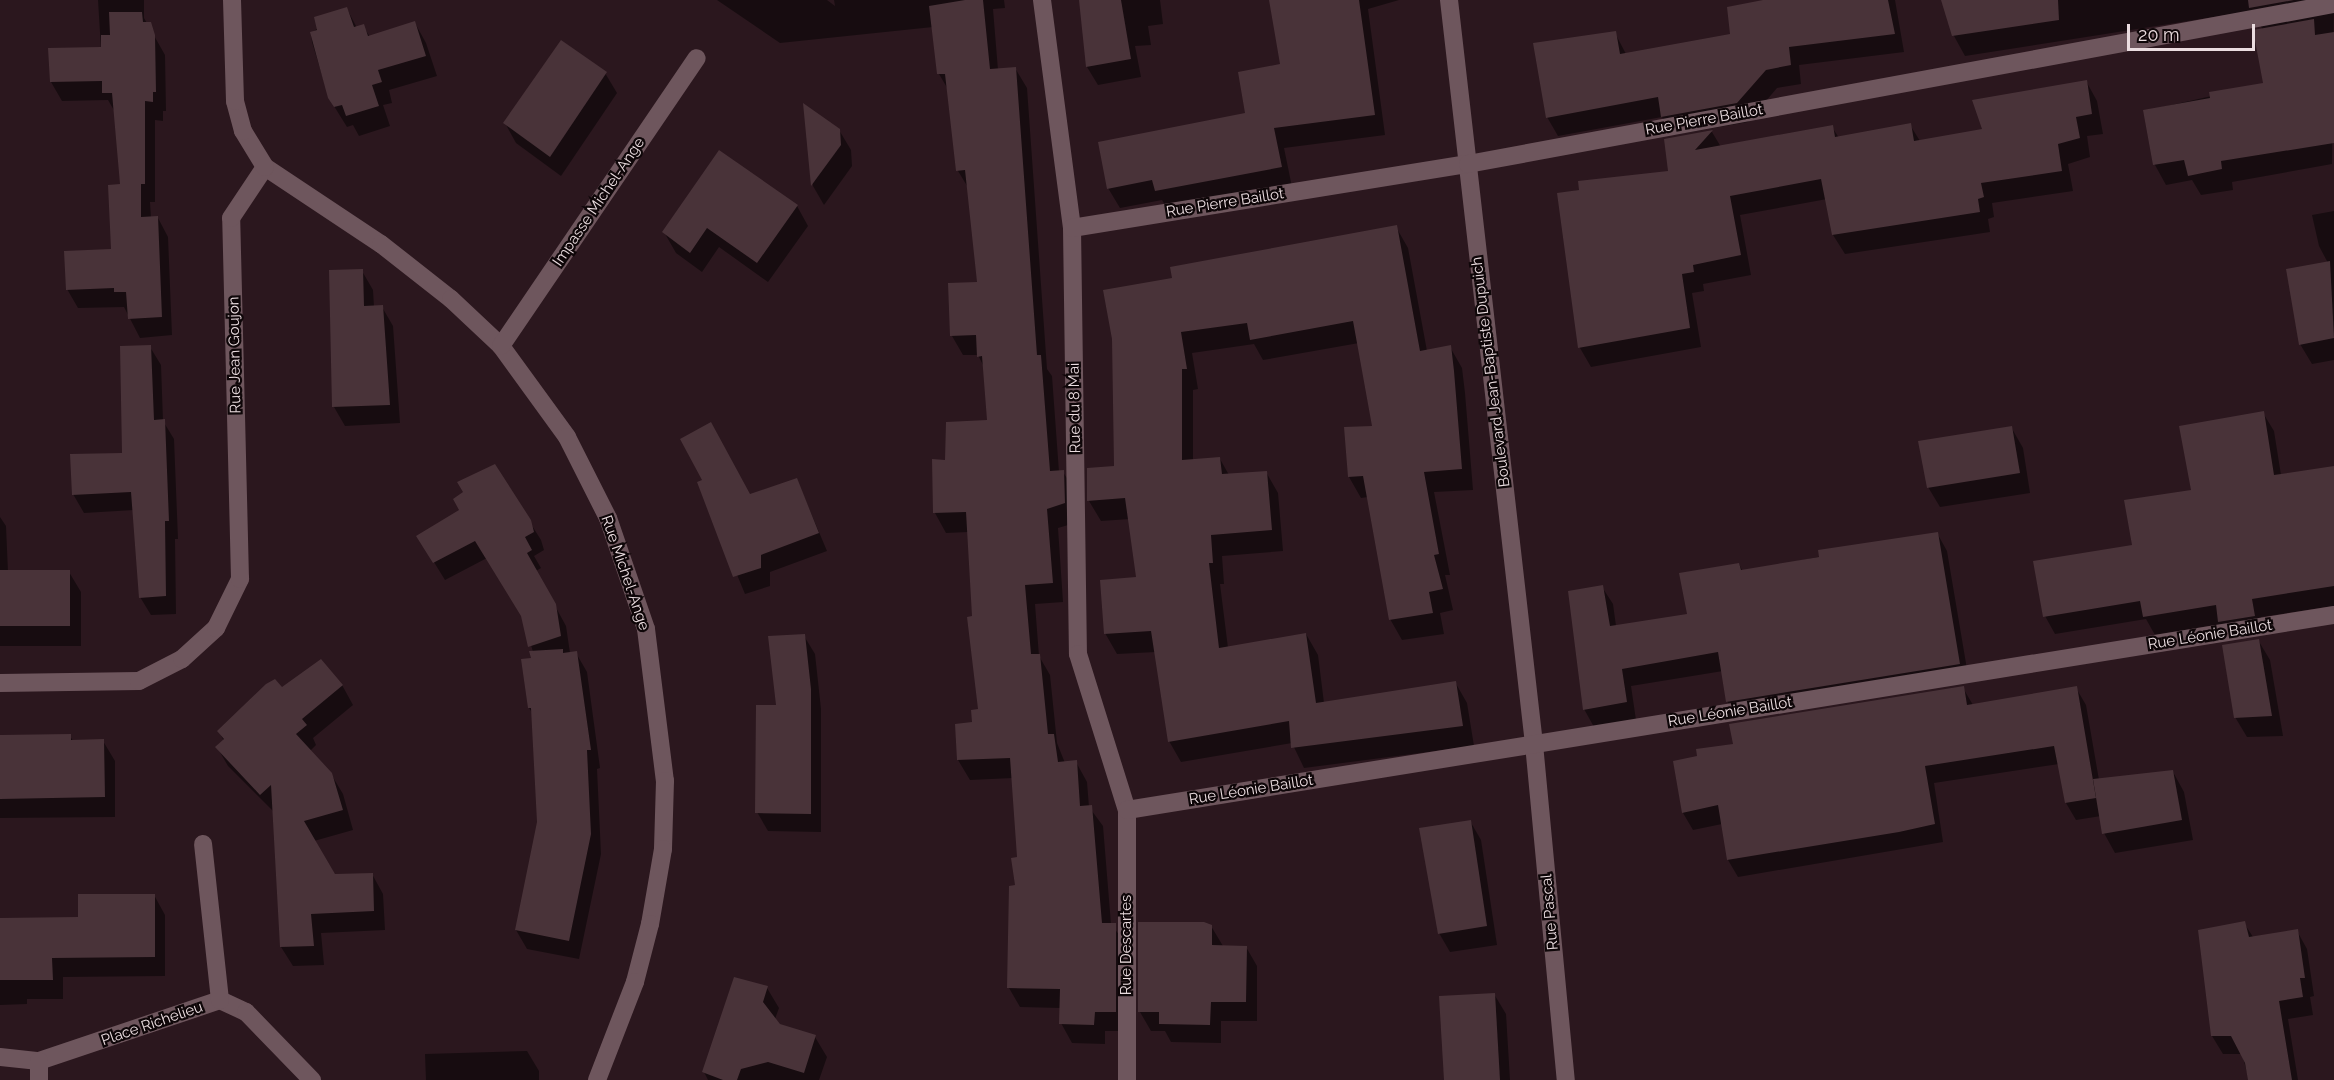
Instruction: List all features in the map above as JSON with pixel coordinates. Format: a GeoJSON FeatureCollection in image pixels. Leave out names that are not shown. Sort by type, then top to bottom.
{"type":"FeatureCollection","features":[{"type":"Feature","properties":{"kind":"street"},"geometry":{"type":"LineString","coordinates":[[232,0],[235,101],[243,131],[265,166]]}},
{"type":"Feature","properties":{"kind":"street","name":"Rue du 8 Mai"},"geometry":{"type":"LineString","coordinates":[[1042,0],[1072,228],[1078,654],[1127,810]]}},
{"type":"Feature","properties":{"kind":"street","name":"Boulevard Jean-Baptiste Dupuich"},"geometry":{"type":"LineString","coordinates":[[1449,0],[1534,744]]}},
{"type":"Feature","properties":{"kind":"street","name":"Rue Pierre Baillot"},"geometry":{"type":"LineString","coordinates":[[1072,228],[1468,164],[2334,4]]}},
{"type":"Feature","properties":{"kind":"street","name":"Impasse Michel-Ange"},"geometry":{"type":"LineString","coordinates":[[501,345],[697,58]]}},
{"type":"Feature","properties":{"kind":"street","name":"Rue Michel-Ange"},"geometry":{"type":"LineString","coordinates":[[265,166],[381,244],[451,299],[501,345],[567,437],[608,518],[646,629],[659,709],[665,781],[663,849],[635,982],[597,1080]]}},
{"type":"Feature","properties":{"kind":"street","name":"Rue Jean Goujon"},"geometry":{"type":"LineString","coordinates":[[0,682],[139,681],[182,659],[216,628],[240,579],[231,218],[265,166]]}},
{"type":"Feature","properties":{"kind":"street","name":"Rue Léonie Baillot"},"geometry":{"type":"LineString","coordinates":[[1127,810],[2334,615]]}},
{"type":"Feature","properties":{"kind":"street","name":"Rue Pascal"},"geometry":{"type":"LineString","coordinates":[[1534,744],[1566,1080]]}},
{"type":"Feature","properties":{"kind":"street","name":"Rue Descartes"},"geometry":{"type":"LineString","coordinates":[[1127,810],[1127,1080]]}},
{"type":"Feature","properties":{"kind":"street","name":"Place Richelieu"},"geometry":{"type":"LineString","coordinates":[[0,1057],[39,1061],[220,1000],[203,844]]}},
{"type":"Feature","properties":{"kind":"street"},"geometry":{"type":"LineString","coordinates":[[220,1000],[246,1012],[312,1080]]}},
{"type":"Feature","properties":{"kind":"street"},"geometry":{"type":"LineString","coordinates":[[39,1061],[39,1080]]}},
{"type":"Feature","properties":{"kind":"building"},"geometry":{"type":"Polygon","coordinates":[[[965,0],[983,0],[990,69],[1016,67],[1037,355],[1041,355],[1050,471],[1064,470],[1065,503],[1047,509],[1053,583],[1025,585],[1031,654],[1040,654],[1048,734],[1054,734],[1058,762],[1077,760],[1080,806],[1092,805],[1102,923],[1116,923],[1116,1012],[1095,1012],[1094,1025],[1059,1024],[1060,989],[1007,988],[1009,886],[1015,885],[1011,858],[1017,857],[1010,758],[957,760],[955,724],[972,722],[971,710],[978,709],[967,617],[972,616],[966,512],[933,513],[932,459],[945,460],[946,422],[987,420],[982,356],[977,357],[976,335],[950,336],[948,283],[977,282],[965,170],[956,171],[945,74],[937,74],[929,6],[965,0]]]}},
{"type":"Feature","properties":{"kind":"building"},"geometry":{"type":"Polygon","coordinates":[[[1079,0],[1121,0],[1131,59],[1086,67],[1079,0]]]}},
{"type":"Feature","properties":{"kind":"building"},"geometry":{"type":"Polygon","coordinates":[[[1269,0],[1359,0],[1375,115],[1274,128],[1282,167],[1155,191],[1152,180],[1107,189],[1098,142],[1245,113],[1238,72],[1280,64],[1269,0]]]}},
{"type":"Feature","properties":{"kind":"building"},"geometry":{"type":"Polygon","coordinates":[[[1763,0],[1888,0],[1895,34],[1789,47],[1791,65],[1766,70],[1737,103],[1661,117],[1658,97],[1546,118],[1533,43],[1616,31],[1620,54],[1730,34],[1727,7],[1763,0]]]}},
{"type":"Feature","properties":{"kind":"building"},"geometry":{"type":"Polygon","coordinates":[[[1941,0],[2058,0],[2059,20],[1952,36],[1941,0]]]}},
{"type":"Feature","properties":{"kind":"building"},"geometry":{"type":"Polygon","coordinates":[[[2248,0],[2294,0],[2249,8],[2248,0]]]}},
{"type":"Feature","properties":{"kind":"building"},"geometry":{"type":"Polygon","coordinates":[[[347,7],[354,27],[364,24],[368,36],[415,21],[426,56],[378,70],[382,82],[372,85],[379,106],[346,116],[342,105],[334,107],[328,98],[310,32],[317,30],[314,17],[347,7]]]}},
{"type":"Feature","properties":{"kind":"building"},"geometry":{"type":"Polygon","coordinates":[[[109,12],[142,12],[143,22],[151,22],[155,35],[156,92],[153,92],[153,102],[145,101],[145,184],[141,184],[141,217],[158,216],[162,317],[128,319],[126,292],[114,292],[114,288],[66,290],[64,251],[111,249],[108,185],[120,184],[112,93],[102,93],[102,81],[50,82],[48,48],[101,47],[101,35],[110,35],[109,12]]]}},
{"type":"Feature","properties":{"kind":"building"},"geometry":{"type":"Polygon","coordinates":[[[2314,19],[2315,35],[2334,32],[2334,143],[2221,161],[2222,169],[2188,176],[2184,160],[2153,165],[2143,110],[2210,98],[2209,92],[2263,83],[2253,30],[2314,19]]]}},
{"type":"Feature","properties":{"kind":"building"},"geometry":{"type":"Polygon","coordinates":[[[561,40],[607,72],[550,157],[503,123],[561,40]]]}},
{"type":"Feature","properties":{"kind":"building"},"geometry":{"type":"Polygon","coordinates":[[[2087,80],[2092,114],[2076,117],[2080,138],[2058,144],[2062,171],[1981,183],[1984,197],[1978,199],[1980,212],[1832,235],[1821,179],[1730,196],[1741,255],[1693,265],[1694,272],[1682,274],[1690,328],[1578,348],[1557,193],[1579,190],[1578,181],[1668,171],[1664,139],[1713,130],[1695,150],[1833,125],[1835,137],[1911,123],[1914,141],[1982,129],[1972,100],[2087,80]]]}},
{"type":"Feature","properties":{"kind":"building"},"geometry":{"type":"Polygon","coordinates":[[[803,103],[840,129],[841,145],[811,186],[803,103]]]}},
{"type":"Feature","properties":{"kind":"building"},"geometry":{"type":"Polygon","coordinates":[[[719,150],[798,205],[757,263],[707,228],[690,253],[662,232],[719,150]]]}},
{"type":"Feature","properties":{"kind":"building"},"geometry":{"type":"Polygon","coordinates":[[[1397,225],[1420,351],[1451,345],[1454,371],[1462,469],[1424,472],[1439,554],[1434,555],[1443,589],[1429,592],[1433,613],[1389,620],[1363,476],[1348,477],[1344,427],[1372,426],[1353,321],[1250,340],[1247,323],[1181,332],[1187,369],[1182,369],[1182,460],[1220,457],[1222,474],[1267,471],[1272,530],[1211,535],[1213,563],[1209,563],[1219,648],[1306,633],[1316,703],[1456,681],[1463,726],[1291,748],[1289,721],[1168,742],[1151,631],[1104,634],[1100,580],[1136,577],[1125,498],[1087,501],[1087,468],[1114,466],[1112,339],[1103,290],[1172,278],[1170,267],[1397,225]]]}},
{"type":"Feature","properties":{"kind":"building"},"geometry":{"type":"Polygon","coordinates":[[[2330,261],[2334,338],[2299,345],[2286,269],[2330,261]]]}},
{"type":"Feature","properties":{"kind":"building"},"geometry":{"type":"Polygon","coordinates":[[[363,269],[364,306],[383,305],[390,405],[332,407],[329,270],[363,269]]]}},
{"type":"Feature","properties":{"kind":"building"},"geometry":{"type":"Polygon","coordinates":[[[151,345],[154,420],[165,419],[169,521],[165,521],[166,596],[139,598],[131,492],[72,495],[70,454],[122,453],[120,346],[151,345]]]}},
{"type":"Feature","properties":{"kind":"building"},"geometry":{"type":"Polygon","coordinates":[[[2264,411],[2274,475],[2334,466],[2334,586],[2252,599],[2255,616],[2218,622],[2216,605],[2143,617],[2140,601],[2043,617],[2033,561],[2132,545],[2124,500],[2191,490],[2179,426],[2264,411]]]}},
{"type":"Feature","properties":{"kind":"building"},"geometry":{"type":"Polygon","coordinates":[[[711,422],[750,494],[797,478],[819,533],[761,555],[761,568],[733,577],[697,482],[702,480],[680,439],[711,422]]]}},
{"type":"Feature","properties":{"kind":"building"},"geometry":{"type":"Polygon","coordinates":[[[2012,426],[2020,473],[1927,488],[1918,441],[2012,426]]]}},
{"type":"Feature","properties":{"kind":"building"},"geometry":{"type":"Polygon","coordinates":[[[495,464],[531,520],[534,532],[525,537],[532,550],[527,553],[556,604],[561,636],[528,647],[521,616],[475,541],[433,563],[416,536],[459,510],[453,499],[463,492],[457,482],[495,464]]]}},
{"type":"Feature","properties":{"kind":"building"},"geometry":{"type":"Polygon","coordinates":[[[1938,532],[1960,664],[1726,702],[1718,652],[1622,669],[1627,702],[1583,710],[1568,591],[1603,585],[1610,626],[1687,614],[1679,573],[1739,563],[1741,570],[1819,557],[1818,550],[1938,532]]]}},
{"type":"Feature","properties":{"kind":"building"},"geometry":{"type":"Polygon","coordinates":[[[0,570],[70,570],[70,626],[0,626],[0,570]]]}},
{"type":"Feature","properties":{"kind":"building"},"geometry":{"type":"Polygon","coordinates":[[[805,634],[811,689],[811,814],[755,813],[756,705],[776,705],[768,636],[805,634]]]}},
{"type":"Feature","properties":{"kind":"building"},"geometry":{"type":"Polygon","coordinates":[[[2259,639],[2272,716],[2234,718],[2222,645],[2259,639]]]}},
{"type":"Feature","properties":{"kind":"building"},"geometry":{"type":"Polygon","coordinates":[[[563,649],[563,653],[577,651],[591,750],[587,750],[591,834],[569,941],[515,930],[537,822],[531,708],[528,708],[521,659],[531,658],[529,651],[563,649]]]}},
{"type":"Feature","properties":{"kind":"building"},"geometry":{"type":"Polygon","coordinates":[[[321,659],[343,685],[302,719],[307,725],[296,734],[332,773],[343,810],[304,821],[335,874],[373,873],[374,911],[311,914],[314,946],[280,947],[271,785],[260,795],[215,747],[224,739],[217,731],[266,684],[275,679],[282,687],[321,659]]]}},
{"type":"Feature","properties":{"kind":"building"},"geometry":{"type":"Polygon","coordinates":[[[1964,686],[1967,705],[2077,686],[2096,798],[2065,803],[2054,746],[1925,766],[1935,824],[1899,832],[1727,860],[1718,805],[1682,813],[1673,761],[1697,756],[1696,749],[1733,744],[1729,724],[1964,686]]]}},
{"type":"Feature","properties":{"kind":"building"},"geometry":{"type":"Polygon","coordinates":[[[71,734],[71,740],[104,739],[105,797],[0,799],[0,735],[71,734]]]}},
{"type":"Feature","properties":{"kind":"building"},"geometry":{"type":"Polygon","coordinates":[[[2173,770],[2182,820],[2102,834],[2093,779],[2173,770]]]}},
{"type":"Feature","properties":{"kind":"building"},"geometry":{"type":"Polygon","coordinates":[[[1471,820],[1487,926],[1438,934],[1419,828],[1471,820]]]}},
{"type":"Feature","properties":{"kind":"building"},"geometry":{"type":"Polygon","coordinates":[[[78,894],[155,894],[155,957],[52,958],[53,980],[0,980],[0,918],[78,917],[78,894]]]}},
{"type":"Feature","properties":{"kind":"building"},"geometry":{"type":"Polygon","coordinates":[[[2245,921],[2249,937],[2298,929],[2305,978],[2300,978],[2303,997],[2279,1001],[2292,1080],[2248,1080],[2245,1063],[2231,1036],[2211,1036],[2198,930],[2245,921]]]}},
{"type":"Feature","properties":{"kind":"building"},"geometry":{"type":"Polygon","coordinates":[[[1138,922],[1204,922],[1212,925],[1212,945],[1247,946],[1246,1002],[1211,1002],[1210,1025],[1159,1024],[1159,1012],[1138,1012],[1138,922]]]}},
{"type":"Feature","properties":{"kind":"building"},"geometry":{"type":"Polygon","coordinates":[[[734,977],[768,986],[763,1002],[780,1024],[816,1035],[804,1073],[768,1062],[741,1069],[737,1080],[723,1080],[702,1072],[734,977]]]}},
{"type":"Feature","properties":{"kind":"building"},"geometry":{"type":"Polygon","coordinates":[[[1495,993],[1500,1080],[1444,1080],[1439,996],[1495,993]]]}}]}
